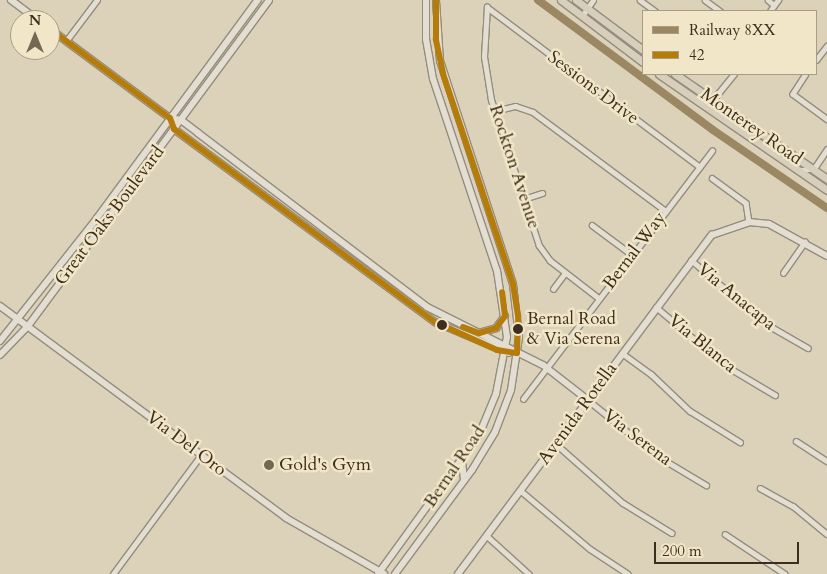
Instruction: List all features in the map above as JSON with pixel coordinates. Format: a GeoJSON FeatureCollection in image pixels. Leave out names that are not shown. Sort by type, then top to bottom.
{"type":"FeatureCollection","features":[{"type":"Feature","properties":{"kind":"main road"},"geometry":{"type":"LineString","coordinates":[[11,0],[24,10]]}},
{"type":"Feature","properties":{"kind":"main road","name":"Great Oaks Boulevard"},"geometry":{"type":"LineString","coordinates":[[0,341],[19,320],[97,218],[258,0]]}},
{"type":"Feature","properties":{"kind":"main road","name":"Great Oaks Boulevard"},"geometry":{"type":"LineString","coordinates":[[0,355],[28,326],[269,0]]}},
{"type":"Feature","properties":{"kind":"main road","name":"Bernal Road"},"geometry":{"type":"LineString","coordinates":[[381,574],[479,435],[494,402],[506,345],[506,316],[497,271],[433,79],[426,39],[426,0]]}},
{"type":"Feature","properties":{"kind":"main road","name":"Bernal Road"},"geometry":{"type":"LineString","coordinates":[[395,574],[464,480],[499,425],[511,390],[517,353],[518,316],[513,284],[443,73],[436,39],[436,0]]}},
{"type":"Feature","properties":{"kind":"main road"},"geometry":{"type":"LineString","coordinates":[[561,0],[642,61]]}},
{"type":"Feature","properties":{"kind":"main road"},"geometry":{"type":"LineString","coordinates":[[576,0],[642,49]]}},
{"type":"Feature","properties":{"kind":"main road"},"geometry":{"type":"LineString","coordinates":[[239,26],[246,31]]}},
{"type":"Feature","properties":{"kind":"main road"},"geometry":{"type":"LineString","coordinates":[[60,37],[170,118],[181,120],[444,318],[506,345],[517,353]]}},
{"type":"Feature","properties":{"kind":"main road","name":"Monterey Road"},"geometry":{"type":"LineString","coordinates":[[660,75],[827,190]]}},
{"type":"Feature","properties":{"kind":"main road","name":"Monterey Road"},"geometry":{"type":"LineString","coordinates":[[676,75],[827,179]]}},
{"type":"Feature","properties":{"kind":"main road"},"geometry":{"type":"LineString","coordinates":[[170,118],[174,129],[440,325],[505,352],[517,353]]}},
{"type":"Feature","properties":{"kind":"main road"},"geometry":{"type":"LineString","coordinates":[[97,218],[102,226]]}},
{"type":"Feature","properties":{"kind":"main road","name":"Avenida Rotella"},"geometry":{"type":"LineString","coordinates":[[458,574],[691,260],[712,235],[749,222],[769,224],[805,242],[827,256]]}},
{"type":"Feature","properties":{"kind":"main road","name":"Via Del Oro"},"geometry":{"type":"LineString","coordinates":[[0,306],[295,525],[350,552],[381,574]]}},
{"type":"Feature","properties":{"kind":"main road"},"geometry":{"type":"LineString","coordinates":[[479,334],[496,328],[506,316]]}},
{"type":"Feature","properties":{"kind":"main road","name":"Via Serena"},"geometry":{"type":"LineString","coordinates":[[517,353],[548,368],[588,400]]}},
{"type":"Feature","properties":{"kind":"main road"},"geometry":{"type":"LineString","coordinates":[[462,461],[464,480]]}},
{"type":"Feature","properties":{"kind":"street"},"geometry":{"type":"LineString","coordinates":[[66,42],[97,0]]}},
{"type":"Feature","properties":{"kind":"street"},"geometry":{"type":"LineString","coordinates":[[582,16],[593,0]]}},
{"type":"Feature","properties":{"kind":"street"},"geometry":{"type":"LineString","coordinates":[[640,0],[655,10]]}},
{"type":"Feature","properties":{"kind":"street"},"geometry":{"type":"LineString","coordinates":[[705,0],[719,10]]}},
{"type":"Feature","properties":{"kind":"street"},"geometry":{"type":"LineString","coordinates":[[768,0],[774,5]]}},
{"type":"Feature","properties":{"kind":"street"},"geometry":{"type":"LineString","coordinates":[[771,10],[778,0]]}},
{"type":"Feature","properties":{"kind":"street","name":"Rockton Avenue"},"geometry":{"type":"LineString","coordinates":[[487,7],[484,57],[494,111],[543,254],[600,299]]}},
{"type":"Feature","properties":{"kind":"street","name":"Sessions Drive"},"geometry":{"type":"LineString","coordinates":[[487,7],[700,167]]}},
{"type":"Feature","properties":{"kind":"street"},"geometry":{"type":"LineString","coordinates":[[817,59],[827,46]]}},
{"type":"Feature","properties":{"kind":"street"},"geometry":{"type":"LineString","coordinates":[[712,101],[733,75]]}},
{"type":"Feature","properties":{"kind":"street"},"geometry":{"type":"LineString","coordinates":[[805,75],[793,94],[827,119]]}},
{"type":"Feature","properties":{"kind":"street"},"geometry":{"type":"LineString","coordinates":[[494,111],[514,106],[533,112],[666,211]]}},
{"type":"Feature","properties":{"kind":"street"},"geometry":{"type":"LineString","coordinates":[[797,170],[813,170],[827,149]]}},
{"type":"Feature","properties":{"kind":"street","name":"Bernal Way"},"geometry":{"type":"LineString","coordinates":[[523,399],[600,299],[631,254],[712,151]]}},
{"type":"Feature","properties":{"kind":"street"},"geometry":{"type":"LineString","coordinates":[[712,178],[746,203],[749,222]]}},
{"type":"Feature","properties":{"kind":"street"},"geometry":{"type":"LineString","coordinates":[[524,199],[542,193]]}},
{"type":"Feature","properties":{"kind":"street"},"geometry":{"type":"LineString","coordinates":[[592,225],[631,254]]}},
{"type":"Feature","properties":{"kind":"street"},"geometry":{"type":"LineString","coordinates":[[783,274],[805,242]]}},
{"type":"Feature","properties":{"kind":"street","name":"Via Anacapa"},"geometry":{"type":"LineString","coordinates":[[691,260],[768,325],[808,348]]}},
{"type":"Feature","properties":{"kind":"street"},"geometry":{"type":"LineString","coordinates":[[553,290],[565,273]]}},
{"type":"Feature","properties":{"kind":"street"},"geometry":{"type":"LineString","coordinates":[[378,280],[385,275]]}},
{"type":"Feature","properties":{"kind":"street","name":"Via Blanca"},"geometry":{"type":"LineString","coordinates":[[656,307],[726,366],[775,395]]}},
{"type":"Feature","properties":{"kind":"street"},"geometry":{"type":"LineString","coordinates":[[622,353],[651,374],[690,411],[740,442]]}},
{"type":"Feature","properties":{"kind":"street","name":"Via Serena"},"geometry":{"type":"LineString","coordinates":[[588,400],[659,457],[706,486]]}},
{"type":"Feature","properties":{"kind":"street"},"geometry":{"type":"LineString","coordinates":[[796,441],[827,461]]}},
{"type":"Feature","properties":{"kind":"street"},"geometry":{"type":"LineString","coordinates":[[556,444],[623,503],[672,533]]}},
{"type":"Feature","properties":{"kind":"street"},"geometry":{"type":"LineString","coordinates":[[113,574],[201,455]]}},
{"type":"Feature","properties":{"kind":"street"},"geometry":{"type":"LineString","coordinates":[[760,488],[793,506],[827,534]]}},
{"type":"Feature","properties":{"kind":"street"},"geometry":{"type":"LineString","coordinates":[[521,491],[590,549],[628,574]]}},
{"type":"Feature","properties":{"kind":"street"},"geometry":{"type":"LineString","coordinates":[[725,534],[785,574]]}},
{"type":"Feature","properties":{"kind":"street"},"geometry":{"type":"LineString","coordinates":[[487,536],[529,574]]}},
{"type":"Feature","properties":{"kind":"rail line","name":"8XX"},"geometry":{"type":"LineString","coordinates":[[538,0],[713,130],[827,208]]}},
{"type":"Feature","properties":{"kind":"transit line","name":"42"},"geometry":{"type":"LineString","coordinates":[[60,36],[170,118],[174,129],[435,322],[497,350],[517,353],[518,316],[513,284],[443,73],[436,39],[436,0]]}},
{"type":"Feature","properties":{"kind":"transit line","name":"42"},"geometry":{"type":"LineString","coordinates":[[463,327],[479,333],[496,328],[505,316],[502,292]]}},
{"type":"Feature","properties":{"kind":"place","name":"Bernal Road & Via Serena"},"geometry":{"type":"Point","coordinates":[518,329]}},
{"type":"Feature","properties":{"kind":"place","name":"Gold's Gym"},"geometry":{"type":"Point","coordinates":[269,465]}}]}
